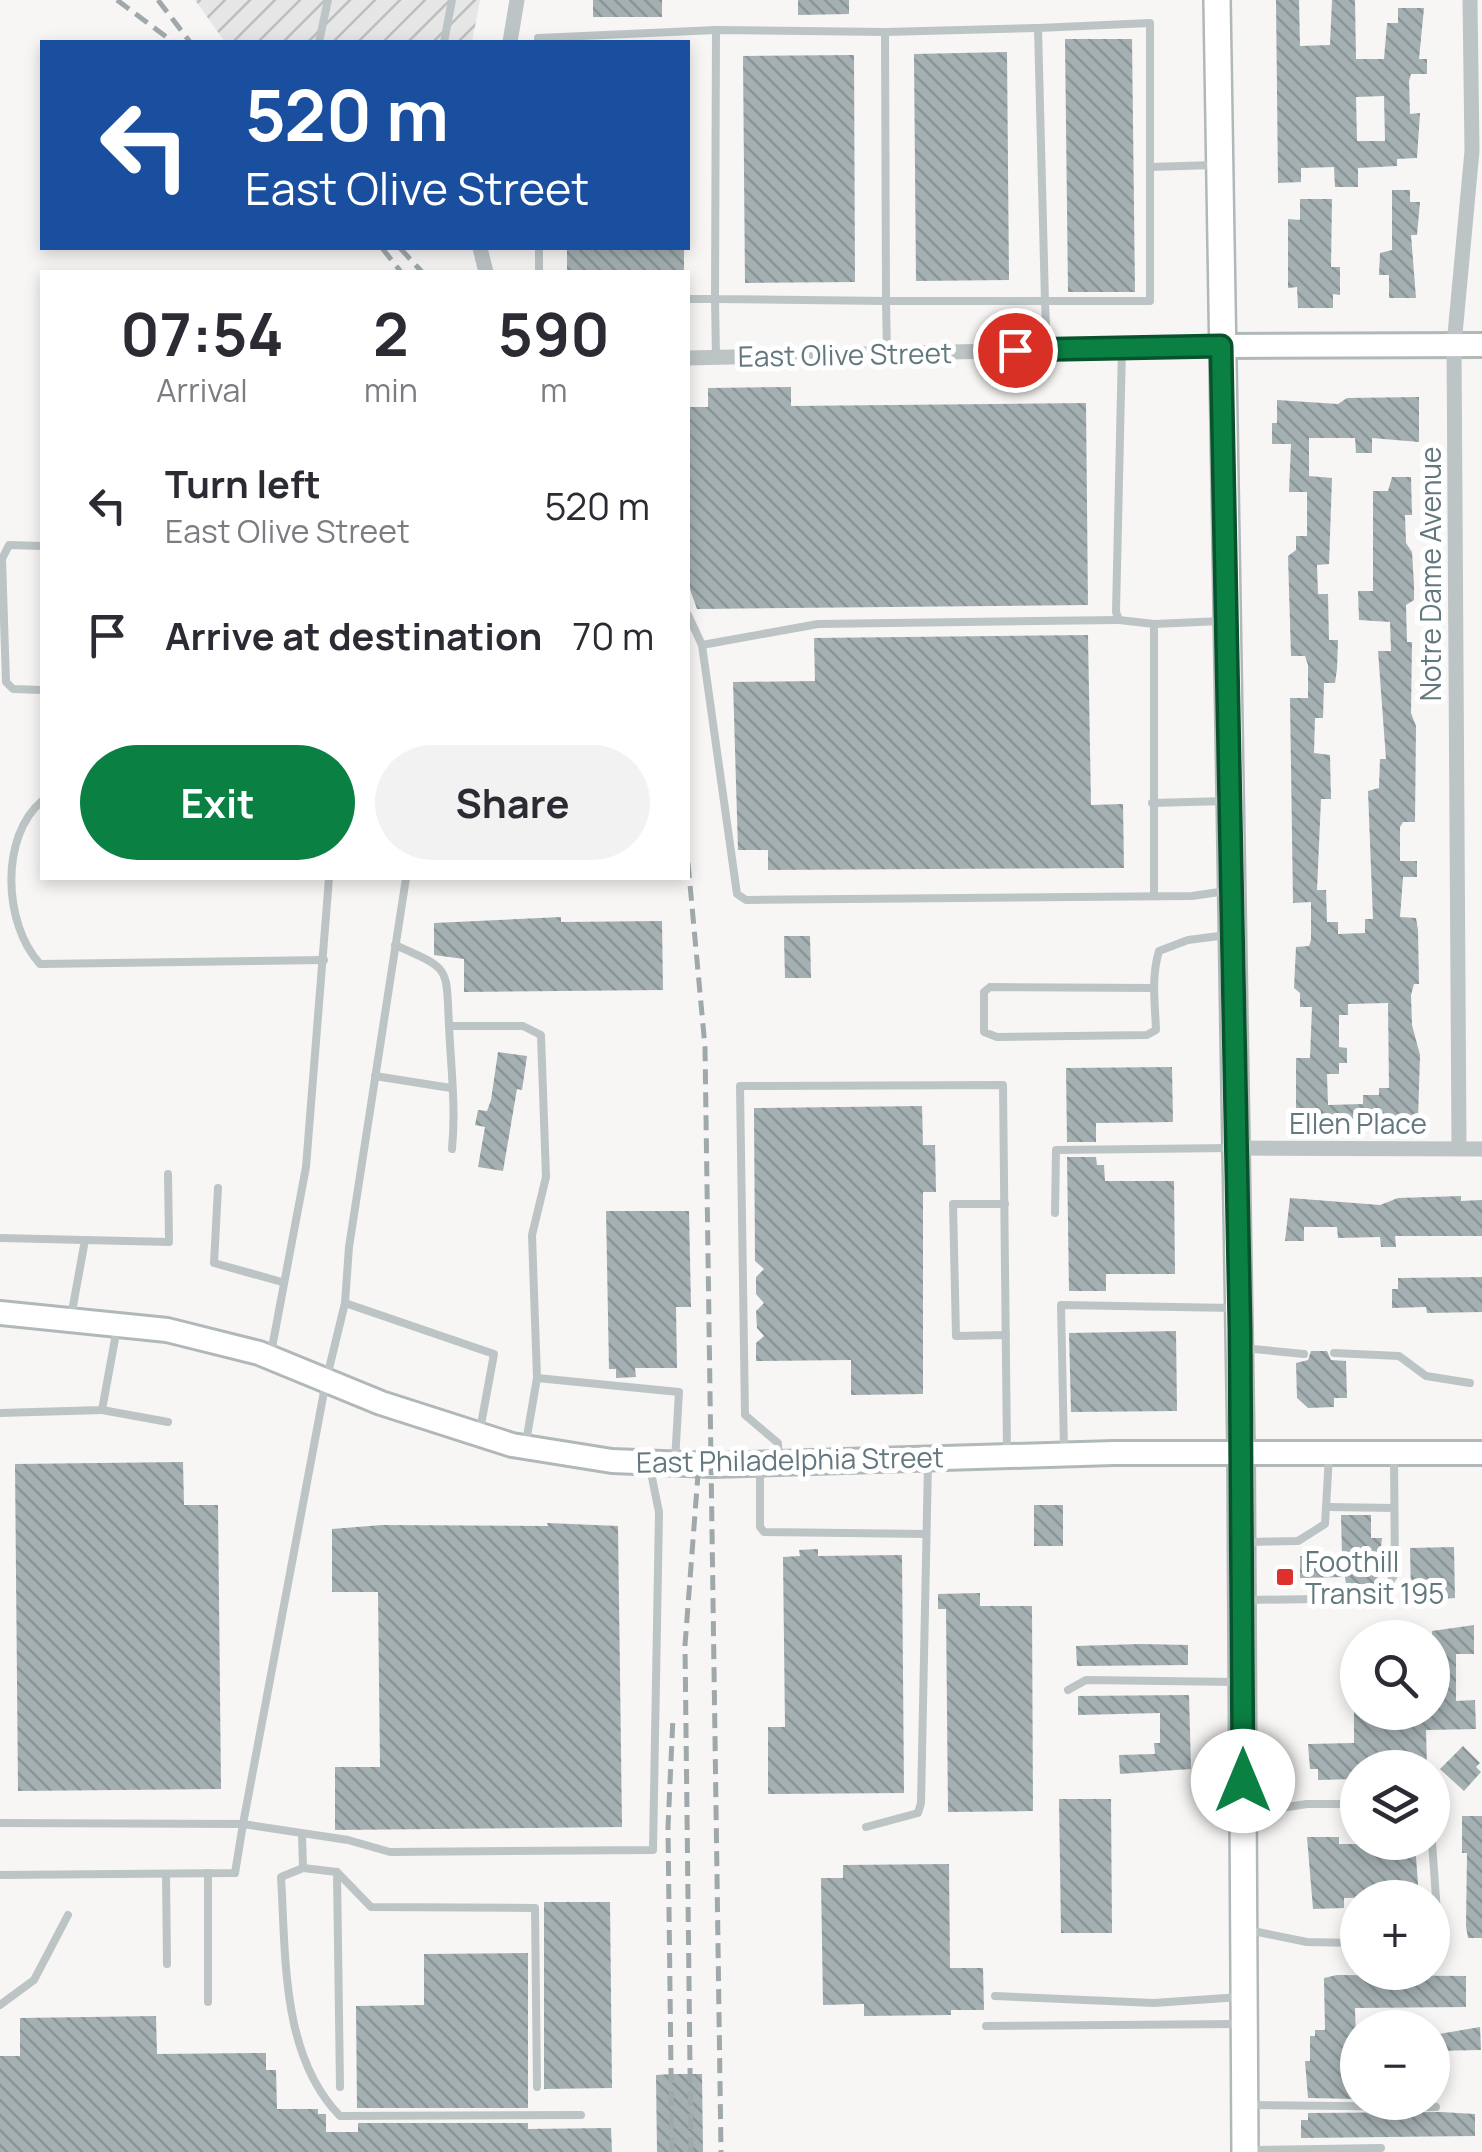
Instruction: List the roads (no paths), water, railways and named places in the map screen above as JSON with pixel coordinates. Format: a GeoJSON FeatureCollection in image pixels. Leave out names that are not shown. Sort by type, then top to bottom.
{"type":"FeatureCollection","features":[{"type":"Feature","properties":{"kind":"main road"},"geometry":{"type":"LineString","coordinates":[[1217,0],[1240,1348],[1245,2151]]}},
{"type":"Feature","properties":{"kind":"street"},"geometry":{"type":"LineString","coordinates":[[510,40],[517,0]]}},
{"type":"Feature","properties":{"kind":"street","name":"Notre Dame Avenue"},"geometry":{"type":"LineString","coordinates":[[1459,1148],[1454,345],[1472,152],[1470,0]]}},
{"type":"Feature","properties":{"kind":"street","name":"East Olive Street"},"geometry":{"type":"LineString","coordinates":[[690,358],[1122,346],[1482,344]]}},
{"type":"Feature","properties":{"kind":"street","name":"Ellen Place"},"geometry":{"type":"LineString","coordinates":[[1234,1148],[1482,1149]]}},
{"type":"Feature","properties":{"kind":"street","name":"East Philadelphia Street"},"geometry":{"type":"LineString","coordinates":[[0,1313],[71,1317],[167,1330],[270,1358],[525,1447],[648,1462],[769,1463],[1241,1451],[1482,1453]]}},
{"type":"Feature","properties":{"kind":"lane"},"geometry":{"type":"LineString","coordinates":[[321,40],[328,0]]}},
{"type":"Feature","properties":{"kind":"lane"},"geometry":{"type":"LineString","coordinates":[[444,40],[452,0]]}},
{"type":"Feature","properties":{"kind":"lane"},"geometry":{"type":"LineString","coordinates":[[538,40],[716,30],[885,32],[1150,23],[1150,302],[690,299]]}},
{"type":"Feature","properties":{"kind":"lane"},"geometry":{"type":"LineString","coordinates":[[1038,28],[1047,350]]}},
{"type":"Feature","properties":{"kind":"lane"},"geometry":{"type":"LineString","coordinates":[[716,30],[716,357]]}},
{"type":"Feature","properties":{"kind":"lane"},"geometry":{"type":"LineString","coordinates":[[885,32],[886,352]]}},
{"type":"Feature","properties":{"kind":"lane"},"geometry":{"type":"LineString","coordinates":[[1150,167],[1219,165]]}},
{"type":"Feature","properties":{"kind":"lane"},"geometry":{"type":"LineString","coordinates":[[1120,620],[1122,346]]}},
{"type":"Feature","properties":{"kind":"lane"},"geometry":{"type":"LineString","coordinates":[[40,546],[9,545],[2,559],[6,682],[13,689],[40,690]]}},
{"type":"Feature","properties":{"kind":"lane"},"geometry":{"type":"LineString","coordinates":[[690,619],[702,645],[737,894],[746,900],[1154,896],[1230,890]]}},
{"type":"Feature","properties":{"kind":"lane"},"geometry":{"type":"LineString","coordinates":[[702,645],[818,624],[1120,620],[1154,624],[1226,620]]}},
{"type":"Feature","properties":{"kind":"lane"},"geometry":{"type":"LineString","coordinates":[[1154,624],[1154,896]]}},
{"type":"Feature","properties":{"kind":"lane"},"geometry":{"type":"LineString","coordinates":[[1152,803],[1229,800]]}},
{"type":"Feature","properties":{"kind":"lane"},"geometry":{"type":"LineString","coordinates":[[40,802],[22,818],[13,847],[13,895],[29,953],[40,964],[324,960]]}},
{"type":"Feature","properties":{"kind":"lane"},"geometry":{"type":"LineString","coordinates":[[270,1358],[306,1166],[315,1014],[330,880]]}},
{"type":"Feature","properties":{"kind":"lane"},"geometry":{"type":"LineString","coordinates":[[0,1875],[234,1873],[326,1380],[345,1303],[406,880]]}},
{"type":"Feature","properties":{"kind":"lane"},"geometry":{"type":"LineString","coordinates":[[1154,988],[990,986],[984,992],[984,1032],[997,1037],[1148,1035],[1156,1030],[1154,988],[1158,952],[1188,940],[1231,935]]}},
{"type":"Feature","properties":{"kind":"lane"},"geometry":{"type":"LineString","coordinates":[[395,944],[441,966],[447,976],[451,1088],[456,1107],[452,1150]]}},
{"type":"Feature","properties":{"kind":"lane"},"geometry":{"type":"LineString","coordinates":[[449,1026],[522,1026],[541,1035],[546,1176],[532,1235],[540,1356],[525,1447]]}},
{"type":"Feature","properties":{"kind":"lane"},"geometry":{"type":"LineString","coordinates":[[376,1076],[451,1088]]}},
{"type":"Feature","properties":{"kind":"lane"},"geometry":{"type":"LineString","coordinates":[[926,1534],[764,1532],[760,1526],[769,1463],[778,1443],[745,1415],[740,1086],[1003,1085],[1007,1456]]}},
{"type":"Feature","properties":{"kind":"lane"},"geometry":{"type":"LineString","coordinates":[[1055,1213],[1056,1150],[1234,1148]]}},
{"type":"Feature","properties":{"kind":"lane"},"geometry":{"type":"LineString","coordinates":[[0,1238],[170,1242],[168,1174]]}},
{"type":"Feature","properties":{"kind":"lane"},"geometry":{"type":"LineString","coordinates":[[218,1188],[214,1263],[282,1282]]}},
{"type":"Feature","properties":{"kind":"lane"},"geometry":{"type":"LineString","coordinates":[[1005,1204],[953,1204],[956,1336],[1006,1335]]}},
{"type":"Feature","properties":{"kind":"lane"},"geometry":{"type":"LineString","coordinates":[[71,1317],[85,1240]]}},
{"type":"Feature","properties":{"kind":"lane"},"geometry":{"type":"LineString","coordinates":[[345,1303],[494,1354],[479,1434]]}},
{"type":"Feature","properties":{"kind":"lane"},"geometry":{"type":"LineString","coordinates":[[1064,1455],[1061,1305],[1239,1308]]}},
{"type":"Feature","properties":{"kind":"lane"},"geometry":{"type":"LineString","coordinates":[[102,1410],[118,1323]]}},
{"type":"Feature","properties":{"kind":"lane"},"geometry":{"type":"LineString","coordinates":[[1240,1348],[1304,1354]]}},
{"type":"Feature","properties":{"kind":"lane"},"geometry":{"type":"LineString","coordinates":[[1334,1354],[1399,1356],[1426,1376],[1470,1383]]}},
{"type":"Feature","properties":{"kind":"lane"},"geometry":{"type":"LineString","coordinates":[[537,1378],[678,1392],[675,1463]]}},
{"type":"Feature","properties":{"kind":"lane"},"geometry":{"type":"LineString","coordinates":[[0,1413],[102,1410],[168,1422]]}},
{"type":"Feature","properties":{"kind":"lane"},"geometry":{"type":"LineString","coordinates":[[1242,1542],[1298,1541],[1325,1524],[1329,1507],[1329,1452]]}},
{"type":"Feature","properties":{"kind":"lane"},"geometry":{"type":"LineString","coordinates":[[1242,1600],[1380,1598],[1395,1574],[1394,1452]]}},
{"type":"Feature","properties":{"kind":"lane"},"geometry":{"type":"LineString","coordinates":[[866,1827],[918,1813],[922,1803],[928,1459]]}},
{"type":"Feature","properties":{"kind":"lane"},"geometry":{"type":"LineString","coordinates":[[0,1823],[242,1824],[390,1852],[653,1850],[659,1512],[648,1462]]}},
{"type":"Feature","properties":{"kind":"lane"},"geometry":{"type":"LineString","coordinates":[[1329,1507],[1394,1508]]}},
{"type":"Feature","properties":{"kind":"lane"},"geometry":{"type":"LineString","coordinates":[[1068,1690],[1086,1680],[1243,1682]]}},
{"type":"Feature","properties":{"kind":"lane"},"geometry":{"type":"LineString","coordinates":[[1243,1814],[1307,1804],[1340,1804]]}},
{"type":"Feature","properties":{"kind":"lane"},"geometry":{"type":"LineString","coordinates":[[302,1834],[304,1868]]}},
{"type":"Feature","properties":{"kind":"lane"},"geometry":{"type":"LineString","coordinates":[[537,2088],[535,1908],[371,1907],[337,1872],[304,1868],[281,1877],[287,1978],[303,2058],[340,2116],[581,2116]]}},
{"type":"Feature","properties":{"kind":"lane"},"geometry":{"type":"LineString","coordinates":[[337,1872],[340,2087]]}},
{"type":"Feature","properties":{"kind":"lane"},"geometry":{"type":"LineString","coordinates":[[208,1873],[208,2002]]}},
{"type":"Feature","properties":{"kind":"lane"},"geometry":{"type":"LineString","coordinates":[[166,1874],[167,1964]]}},
{"type":"Feature","properties":{"kind":"lane"},"geometry":{"type":"LineString","coordinates":[[0,2005],[34,1980],[68,1915]]}},
{"type":"Feature","properties":{"kind":"lane"},"geometry":{"type":"LineString","coordinates":[[1244,1930],[1307,1942],[1340,1943]]}},
{"type":"Feature","properties":{"kind":"lane"},"geometry":{"type":"LineString","coordinates":[[995,1996],[1154,2003],[1244,1997]]}},
{"type":"Feature","properties":{"kind":"lane"},"geometry":{"type":"LineString","coordinates":[[986,2026],[1244,2024]]}},
{"type":"Feature","properties":{"kind":"lane"},"geometry":{"type":"LineString","coordinates":[[1245,2105],[1340,2105]]}},
{"type":"Feature","properties":{"kind":"lane"},"geometry":{"type":"LineString","coordinates":[[1245,2151],[1381,2148]]}},
{"type":"Feature","properties":{"kind":"railway"},"geometry":{"type":"LineString","coordinates":[[117,0],[170,40]]}},
{"type":"Feature","properties":{"kind":"railway"},"geometry":{"type":"LineString","coordinates":[[158,0],[188,40]]}},
{"type":"Feature","properties":{"kind":"railway"},"geometry":{"type":"LineString","coordinates":[[384,250],[399,270]]}},
{"type":"Feature","properties":{"kind":"railway"},"geometry":{"type":"LineString","coordinates":[[402,250],[420,270]]}},
{"type":"Feature","properties":{"kind":"railway"},"geometry":{"type":"LineString","coordinates":[[690,880],[705,1047],[721,2152]]}},
{"type":"Feature","properties":{"kind":"railway"},"geometry":{"type":"LineString","coordinates":[[691,2152],[685,1645],[700,1448]]}},
{"type":"Feature","properties":{"kind":"railway"},"geometry":{"type":"LineString","coordinates":[[672,2152],[668,1827],[673,1717]]}},
{"type":"Feature","properties":{"kind":"place","name":"Foothill Transit 195"},"geometry":{"type":"Point","coordinates":[1285,1577]}}]}
